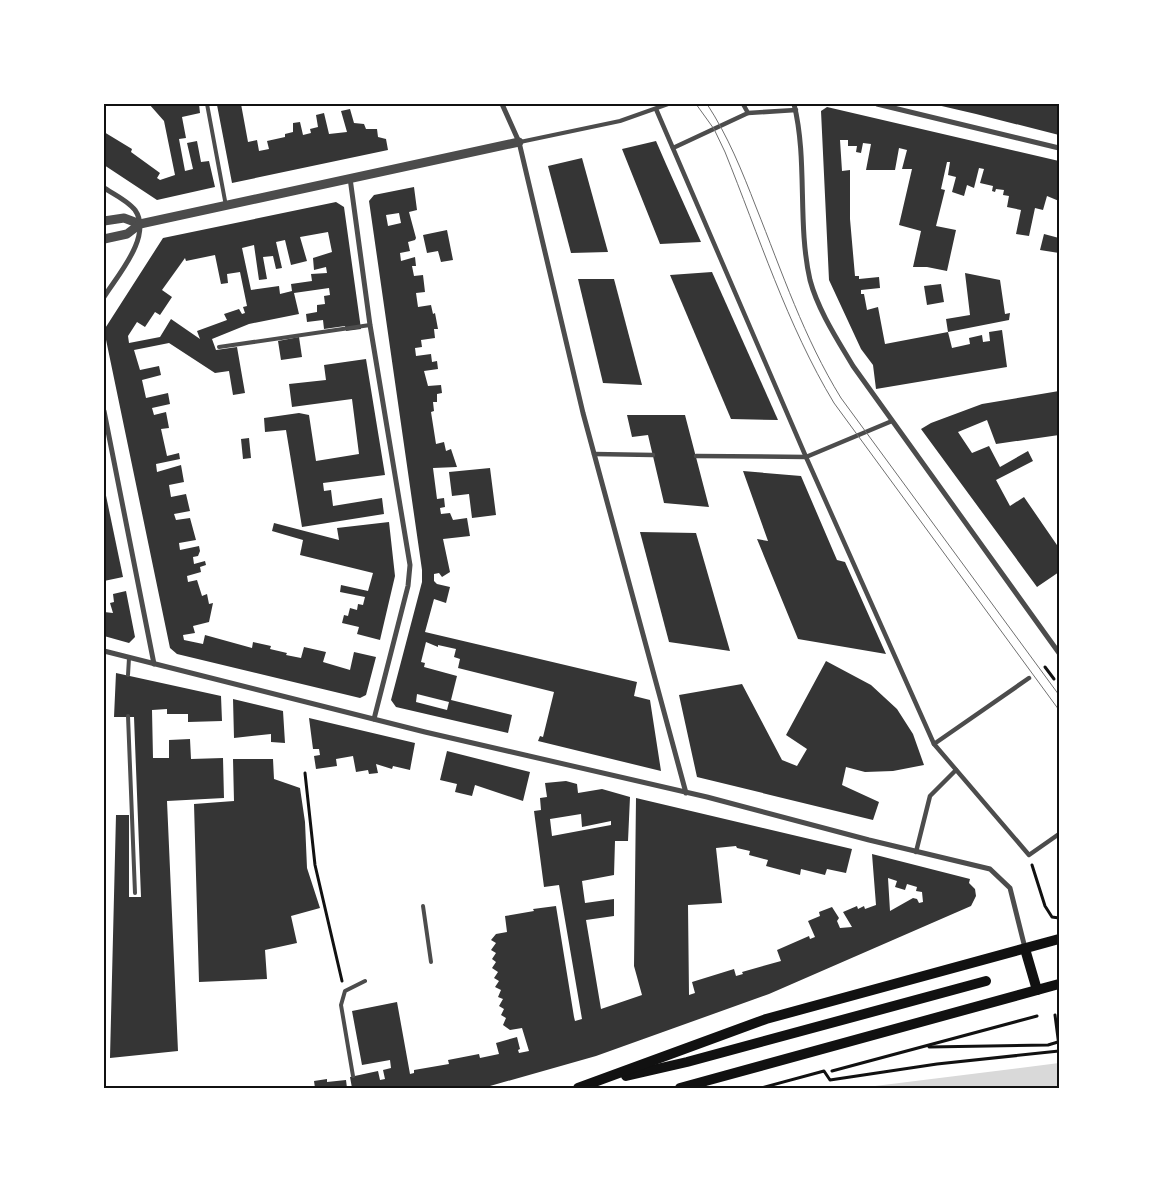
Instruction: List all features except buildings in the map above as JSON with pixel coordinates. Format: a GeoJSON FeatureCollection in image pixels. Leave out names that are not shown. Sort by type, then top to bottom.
{"type":"FeatureCollection","features":[{"type":"Feature","properties":{"kind":"main road"},"geometry":{"type":"LineString","coordinates":[[581,1087],[766,1019],[1059,940]]}},
{"type":"Feature","properties":{"kind":"main road"},"geometry":{"type":"LineString","coordinates":[[1025,949],[1037,990]]}},
{"type":"Feature","properties":{"kind":"main road"},"geometry":{"type":"LineString","coordinates":[[581,1087],[687,1062],[986,981]]}},
{"type":"Feature","properties":{"kind":"main road"},"geometry":{"type":"LineString","coordinates":[[680,1088],[1059,984]]}},
{"type":"Feature","properties":{"kind":"street"},"geometry":{"type":"LineString","coordinates":[[502,104],[519,142],[594,454],[686,793]]}},
{"type":"Feature","properties":{"kind":"street"},"geometry":{"type":"LineString","coordinates":[[743,104],[748,113]]}},
{"type":"Feature","properties":{"kind":"street"},"geometry":{"type":"LineString","coordinates":[[877,104],[1059,148]]}},
{"type":"Feature","properties":{"kind":"street"},"geometry":{"type":"LineString","coordinates":[[673,148],[748,113],[795,107],[804,189],[807,260],[811,282],[829,325],[853,366],[1059,653]]}},
{"type":"Feature","properties":{"kind":"street"},"geometry":{"type":"LineString","coordinates":[[656,109],[806,457],[934,744],[1029,855],[1059,834]]}},
{"type":"Feature","properties":{"kind":"street"},"geometry":{"type":"LineString","coordinates":[[104,238],[127,234],[140,224],[519,142]]}},
{"type":"Feature","properties":{"kind":"street"},"geometry":{"type":"LineString","coordinates":[[350,178],[370,325],[410,566],[408,586],[374,719]]}},
{"type":"Feature","properties":{"kind":"street"},"geometry":{"type":"LineString","coordinates":[[104,188],[131,206],[136,212],[140,224],[137,245],[104,297]]}},
{"type":"Feature","properties":{"kind":"street"},"geometry":{"type":"LineString","coordinates":[[104,221],[124,218],[140,224]]}},
{"type":"Feature","properties":{"kind":"street"},"geometry":{"type":"LineString","coordinates":[[104,411],[154,664]]}},
{"type":"Feature","properties":{"kind":"street"},"geometry":{"type":"LineString","coordinates":[[696,456],[806,457],[892,421]]}},
{"type":"Feature","properties":{"kind":"street"},"geometry":{"type":"LineString","coordinates":[[594,454],[653,455]]}},
{"type":"Feature","properties":{"kind":"street"},"geometry":{"type":"LineString","coordinates":[[104,651],[374,719],[686,793],[990,869],[1010,888],[1025,949]]}},
{"type":"Feature","properties":{"kind":"street"},"geometry":{"type":"LineString","coordinates":[[934,744],[1029,678]]}},
{"type":"Feature","properties":{"kind":"street"},"geometry":{"type":"LineString","coordinates":[[916,852],[930,796],[956,770]]}},
{"type":"Feature","properties":{"kind":"lane"},"geometry":{"type":"LineString","coordinates":[[207,104],[226,206]]}},
{"type":"Feature","properties":{"kind":"lane"},"geometry":{"type":"LineString","coordinates":[[519,142],[620,121],[668,104]]}},
{"type":"Feature","properties":{"kind":"lane"},"geometry":{"type":"LineString","coordinates":[[219,346],[370,325]]}},
{"type":"Feature","properties":{"kind":"lane"},"geometry":{"type":"LineString","coordinates":[[128,675],[129,658]]}},
{"type":"Feature","properties":{"kind":"lane"},"geometry":{"type":"LineString","coordinates":[[128,716],[135,893]]}},
{"type":"Feature","properties":{"kind":"lane"},"geometry":{"type":"LineString","coordinates":[[424,906],[431,962]]}},
{"type":"Feature","properties":{"kind":"lane"},"geometry":{"type":"LineString","coordinates":[[353,1076],[341,1005],[345,991],[365,981]]}},
{"type":"Feature","properties":{"kind":"path"},"geometry":{"type":"LineString","coordinates":[[1045,667],[1054,679]]}},
{"type":"Feature","properties":{"kind":"path"},"geometry":{"type":"LineString","coordinates":[[305,773],[315,865],[345,991]]}},
{"type":"Feature","properties":{"kind":"path"},"geometry":{"type":"LineString","coordinates":[[1029,855],[1045,906],[1052,917],[1059,918]]}},
{"type":"Feature","properties":{"kind":"path"},"geometry":{"type":"LineString","coordinates":[[924,1047],[1059,1044],[1055,1015]]}},
{"type":"Feature","properties":{"kind":"path"},"geometry":{"type":"LineString","coordinates":[[832,1071],[1037,1016]]}},
{"type":"Feature","properties":{"kind":"path"},"geometry":{"type":"LineString","coordinates":[[761,1088],[824,1070],[830,1080],[937,1064],[1059,1051]]}},
{"type":"Feature","properties":{"kind":"shaded area"},"geometry":{"type":"Polygon","coordinates":[[[1059,1063],[1059,1088],[859,1088],[1059,1063]]]}},
{"type":"Feature","properties":{"kind":"tram line"},"geometry":{"type":"LineString","coordinates":[[696,104],[714,129],[725,152],[788,311],[802,343],[834,403],[1059,710]]}},
{"type":"Feature","properties":{"kind":"tram line"},"geometry":{"type":"LineString","coordinates":[[707,104],[722,129],[740,167],[805,328],[841,398],[1059,695]]}}]}
